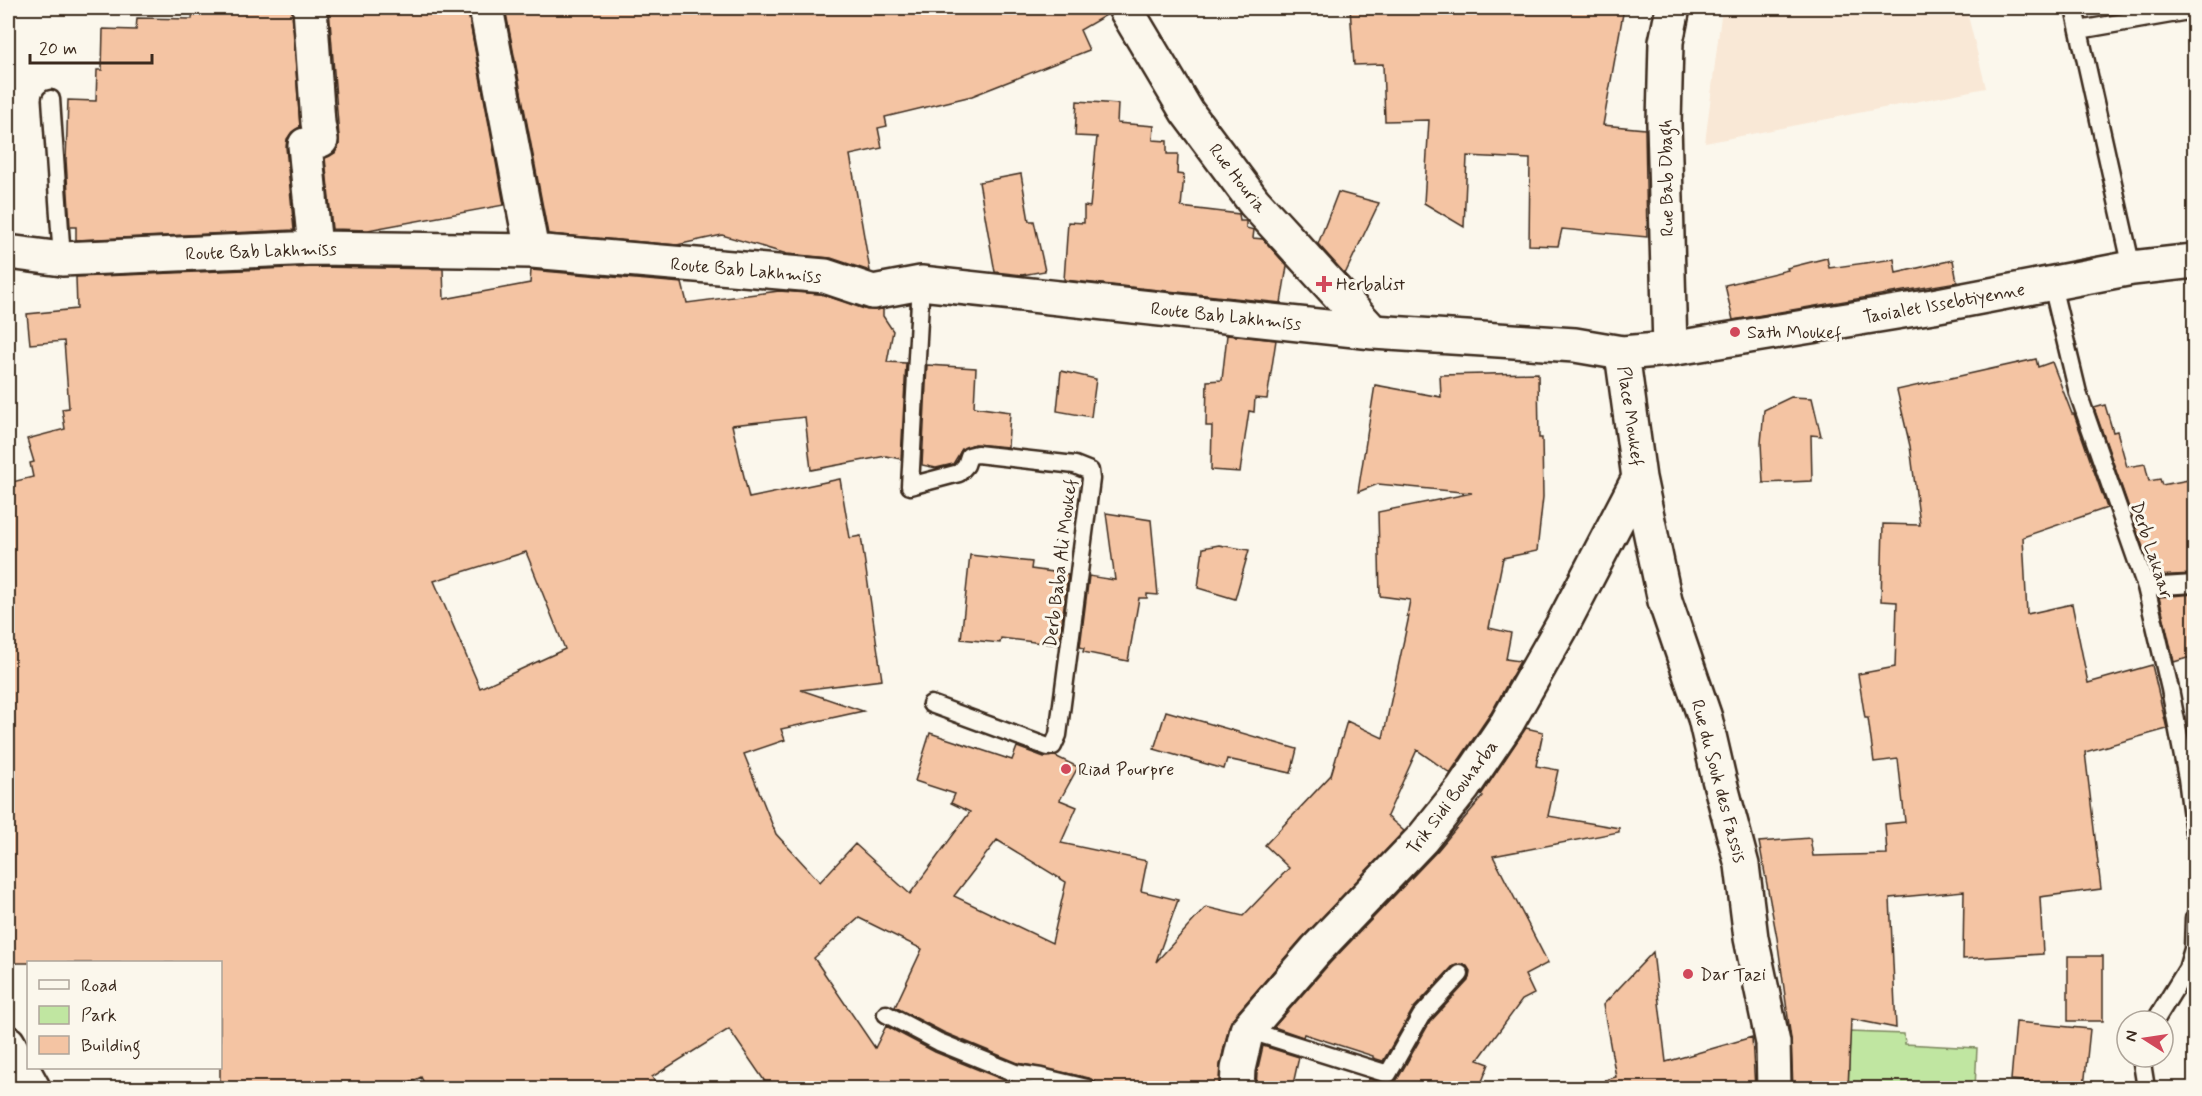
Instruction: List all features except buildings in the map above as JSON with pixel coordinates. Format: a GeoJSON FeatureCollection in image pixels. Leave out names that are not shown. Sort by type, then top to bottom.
{"type":"FeatureCollection","features":[{"type":"Feature","properties":{"kind":"street"},"geometry":{"type":"LineString","coordinates":[[310,8],[321,140],[305,145],[315,248]]}},
{"type":"Feature","properties":{"kind":"street"},"geometry":{"type":"LineString","coordinates":[[486,8],[532,251]]}},
{"type":"Feature","properties":{"kind":"street","name":"Rue Bab Dbagh"},"geometry":{"type":"LineString","coordinates":[[1670,349],[1664,123],[1666,42],[1673,8]]}},
{"type":"Feature","properties":{"kind":"street","name":"Rue Houria"},"geometry":{"type":"LineString","coordinates":[[1128,10],[1187,112],[1254,202],[1373,332]]}},
{"type":"Feature","properties":{"kind":"street","name":"Route Bab Lakhmiss"},"geometry":{"type":"LineString","coordinates":[[8,252],[62,259],[315,248],[532,251],[825,276],[873,292],[921,283],[1373,332],[1575,345],[1622,353]]}},
{"type":"Feature","properties":{"kind":"street","name":"Taoialet Issebtiyenne"},"geometry":{"type":"LineString","coordinates":[[1622,353],[1670,349],[2052,285],[2132,268],[2194,261]]}},
{"type":"Feature","properties":{"kind":"street","name":"Place Moukef"},"geometry":{"type":"LineString","coordinates":[[1622,353],[1639,478]]}},
{"type":"Feature","properties":{"kind":"street","name":"Trik Sidi Bouharba"},"geometry":{"type":"LineString","coordinates":[[1237,1089],[1238,1068],[1246,1030],[1316,950],[1423,838],[1462,788],[1518,704],[1561,628],[1639,478]]}},
{"type":"Feature","properties":{"kind":"street","name":"Rue du Souk des Fassis"},"geometry":{"type":"LineString","coordinates":[[1639,478],[1665,602],[1705,718],[1742,865],[1751,938],[1773,1043],[1774,1089]]}},
{"type":"Feature","properties":{"kind":"street"},"geometry":{"type":"LineString","coordinates":[[8,1043],[33,1089]]}},
{"type":"Feature","properties":{"kind":"lane"},"geometry":{"type":"LineString","coordinates":[[2074,8],[2132,268]]}},
{"type":"Feature","properties":{"kind":"lane"},"geometry":{"type":"LineString","coordinates":[[2079,30],[2194,10]]}},
{"type":"Feature","properties":{"kind":"lane"},"geometry":{"type":"LineString","coordinates":[[51,99],[62,259]]}},
{"type":"Feature","properties":{"kind":"lane","name":"Derb Baba Ali Moukef"},"geometry":{"type":"LineString","coordinates":[[921,283],[910,486],[959,473],[966,465],[969,456],[978,454],[1075,465],[1090,471],[1092,479],[1058,735],[1053,746],[1048,747],[931,704]]}},
{"type":"Feature","properties":{"kind":"lane","name":"Derb Lakaar"},"geometry":{"type":"LineString","coordinates":[[2052,285],[2078,393],[2146,587],[2170,689],[2187,777],[2194,832]]}},
{"type":"Feature","properties":{"kind":"lane"},"geometry":{"type":"LineString","coordinates":[[2146,587],[2194,584]]}},
{"type":"Feature","properties":{"kind":"lane"},"geometry":{"type":"LineString","coordinates":[[2162,1009],[2187,969],[2193,949],[2194,918]]}},
{"type":"Feature","properties":{"kind":"lane"},"geometry":{"type":"LineString","coordinates":[[1246,1030],[1388,1074],[1421,1016],[1460,974]]}},
{"type":"Feature","properties":{"kind":"lane"},"geometry":{"type":"LineString","coordinates":[[886,1014],[939,1042],[1015,1073],[1087,1089]]}},
{"type":"Feature","properties":{"kind":"lane"},"geometry":{"type":"LineString","coordinates":[[2143,1069],[2146,1089]]}},
{"type":"Feature","properties":{"kind":"shaded area"},"geometry":{"type":"Polygon","coordinates":[[[1722,8],[1966,8],[1986,88],[1705,143],[1722,8]]]}},
{"type":"Feature","properties":{"kind":"green space"},"geometry":{"type":"Polygon","coordinates":[[[1850,1032],[1904,1034],[1905,1044],[1977,1048],[1975,1088],[1848,1088],[1850,1032]]]}},
{"type":"Feature","properties":{"kind":"place","name":"Herbalist"},"geometry":{"type":"Point","coordinates":[1324,284]}},
{"type":"Feature","properties":{"kind":"place","name":"Sath Moukef"},"geometry":{"type":"Point","coordinates":[1735,332]}},
{"type":"Feature","properties":{"kind":"place","name":"Riad Pourpre"},"geometry":{"type":"Point","coordinates":[1066,769]}},
{"type":"Feature","properties":{"kind":"place","name":"Dar Tazi"},"geometry":{"type":"Point","coordinates":[1688,974]}}]}
